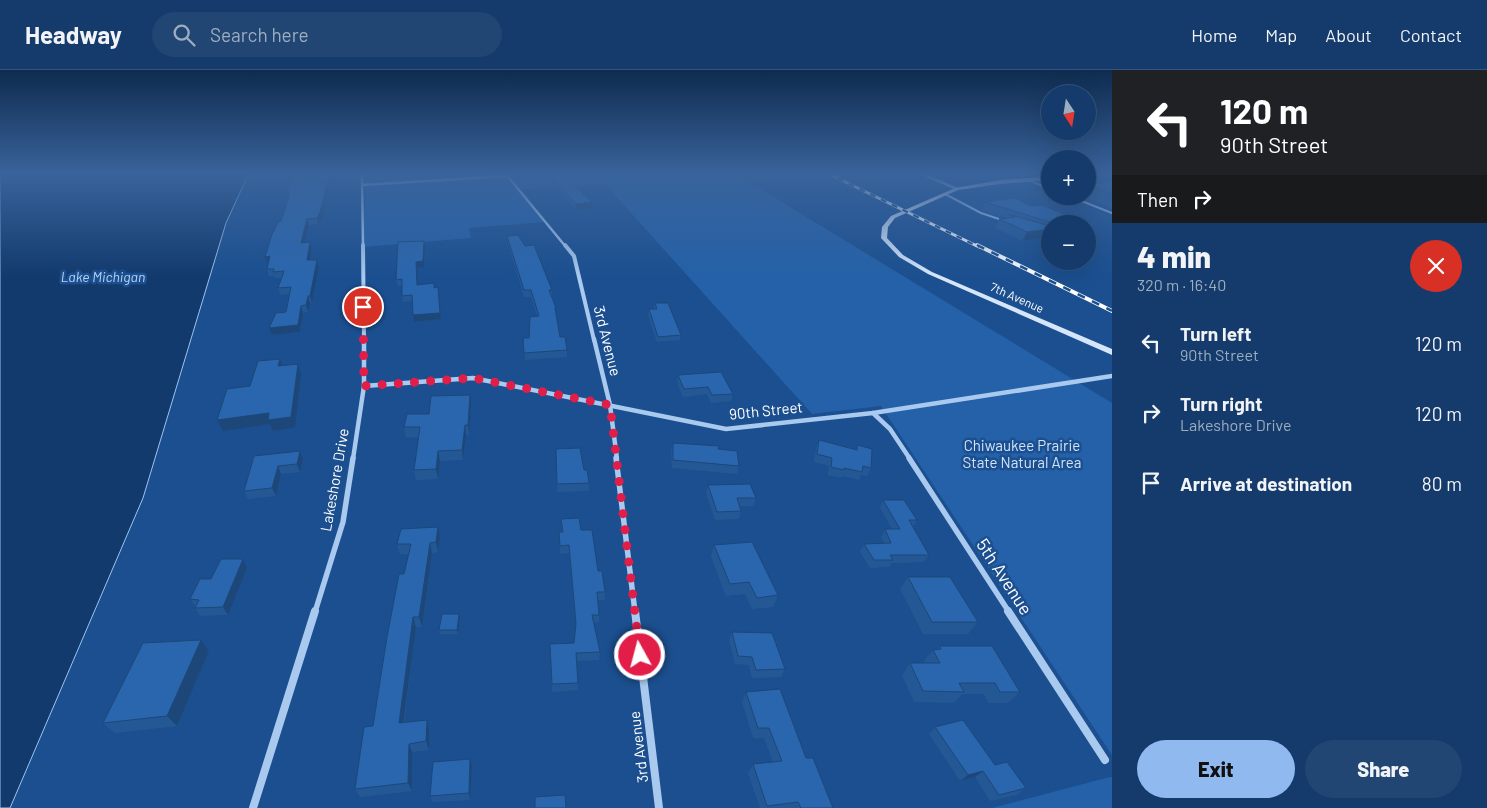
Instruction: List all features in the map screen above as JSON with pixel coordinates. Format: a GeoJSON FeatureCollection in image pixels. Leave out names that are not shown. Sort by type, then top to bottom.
{"type":"FeatureCollection","features":[{"type":"Feature","properties":{"kind":"street","name":"Lakeshore Drive"},"geometry":{"type":"LineString","coordinates":[[253,808],[343,522],[364,386],[362,207]]}},
{"type":"Feature","properties":{"kind":"street","name":"3rd Avenue"},"geometry":{"type":"LineString","coordinates":[[533,207],[574,256],[610,405],[659,808]]}},
{"type":"Feature","properties":{"kind":"street","name":"7th Avenue"},"geometry":{"type":"LineString","coordinates":[[914,207],[893,217],[885,227],[884,238],[892,248],[913,264],[1112,352]]}},
{"type":"Feature","properties":{"kind":"street","name":"90th Street"},"geometry":{"type":"LineString","coordinates":[[364,386],[473,378],[726,429],[874,413],[1112,376]]}},
{"type":"Feature","properties":{"kind":"street","name":"5th Avenue"},"geometry":{"type":"LineString","coordinates":[[874,413],[890,430],[1105,760]]}},
{"type":"Feature","properties":{"kind":"lane"},"geometry":{"type":"LineString","coordinates":[[970,207],[1005,221]]}},
{"type":"Feature","properties":{"kind":"lane"},"geometry":{"type":"LineString","coordinates":[[1098,207],[1112,213]]}},
{"type":"Feature","properties":{"kind":"green space","name":"Chiwaukee Prairie State Natural Area"},"geometry":{"type":"Polygon","coordinates":[[[365,207],[533,207],[545,222],[469,228],[471,238],[362,247],[365,207]]]}},
{"type":"Feature","properties":{"kind":"green space","name":"Chiwaukee Prairie State Natural Area"},"geometry":{"type":"Polygon","coordinates":[[[626,207],[791,207],[1112,403],[1112,755],[881,406],[812,414],[626,207]]]}},
{"type":"Feature","properties":{"kind":"green space"},"geometry":{"type":"Polygon","coordinates":[[[1112,777],[1112,808],[992,808],[1106,778],[1112,777]]]}},
{"type":"Feature","properties":{"kind":"water","name":"Lake Michigan"},"geometry":{"type":"Polygon","coordinates":[[[0,207],[233,207],[226,223],[143,498],[10,808],[0,808],[0,207]]]}},
{"type":"Feature","properties":{"kind":"building"},"geometry":{"type":"Polygon","coordinates":[[[285,207],[321,207],[317,218],[307,219],[301,243],[310,242],[307,260],[317,260],[310,296],[308,296],[306,305],[301,306],[298,325],[269,328],[276,313],[286,312],[291,287],[278,288],[284,271],[273,272],[274,269],[267,269],[270,256],[265,257],[273,231],[278,222],[281,221],[285,207]]]}},
{"type":"Feature","properties":{"kind":"building"},"geometry":{"type":"Polygon","coordinates":[[[1003,207],[1048,207],[1067,215],[1041,215],[1041,219],[1003,207]]]}},
{"type":"Feature","properties":{"kind":"building"},"geometry":{"type":"Polygon","coordinates":[[[1008,214],[1041,223],[1041,230],[1027,232],[999,219],[1015,217],[1008,214]]]}},
{"type":"Feature","properties":{"kind":"building"},"geometry":{"type":"Polygon","coordinates":[[[518,235],[525,246],[534,245],[552,290],[549,290],[556,308],[560,337],[565,337],[567,350],[524,353],[523,338],[529,338],[530,317],[539,316],[531,290],[524,290],[507,236],[518,235]]]}},
{"type":"Feature","properties":{"kind":"building"},"geometry":{"type":"Polygon","coordinates":[[[424,241],[423,261],[416,262],[417,285],[434,283],[434,288],[438,287],[440,313],[413,315],[412,295],[402,296],[402,279],[396,280],[398,242],[424,241]]]}},
{"type":"Feature","properties":{"kind":"building"},"geometry":{"type":"Polygon","coordinates":[[[655,303],[668,303],[681,335],[658,337],[649,309],[657,309],[655,303]]]}},
{"type":"Feature","properties":{"kind":"building"},"geometry":{"type":"Polygon","coordinates":[[[280,359],[278,366],[298,364],[291,417],[268,420],[269,413],[217,420],[227,389],[250,386],[258,361],[280,359]]]}},
{"type":"Feature","properties":{"kind":"building"},"geometry":{"type":"Polygon","coordinates":[[[721,372],[733,394],[712,395],[708,387],[684,389],[678,375],[721,372]]]}},
{"type":"Feature","properties":{"kind":"building"},"geometry":{"type":"Polygon","coordinates":[[[470,395],[468,425],[465,425],[462,450],[438,451],[436,469],[414,470],[420,427],[404,427],[407,414],[429,414],[431,396],[470,395]]]}},
{"type":"Feature","properties":{"kind":"building"},"geometry":{"type":"Polygon","coordinates":[[[819,440],[857,450],[857,445],[872,449],[871,468],[863,466],[862,472],[831,467],[832,458],[817,454],[819,440]]]}},
{"type":"Feature","properties":{"kind":"building"},"geometry":{"type":"Polygon","coordinates":[[[673,443],[719,446],[718,449],[737,451],[739,466],[673,460],[673,443]]]}},
{"type":"Feature","properties":{"kind":"building"},"geometry":{"type":"Polygon","coordinates":[[[580,448],[584,470],[587,470],[589,483],[557,484],[556,449],[580,448]]]}},
{"type":"Feature","properties":{"kind":"building"},"geometry":{"type":"Polygon","coordinates":[[[300,451],[297,464],[278,466],[272,488],[244,491],[254,456],[300,451]]]}},
{"type":"Feature","properties":{"kind":"building"},"geometry":{"type":"Polygon","coordinates":[[[750,484],[756,498],[737,498],[741,511],[717,512],[708,485],[750,484]]]}},
{"type":"Feature","properties":{"kind":"building"},"geometry":{"type":"Polygon","coordinates":[[[883,500],[904,500],[917,520],[909,520],[929,555],[890,555],[893,560],[874,560],[864,544],[891,543],[885,529],[900,529],[883,500]]]}},
{"type":"Feature","properties":{"kind":"building"},"geometry":{"type":"Polygon","coordinates":[[[579,518],[581,530],[592,530],[598,571],[602,571],[605,592],[597,592],[599,615],[592,615],[600,652],[576,653],[578,683],[552,684],[550,644],[574,643],[576,623],[569,545],[560,546],[559,532],[563,532],[561,519],[579,518]]]}},
{"type":"Feature","properties":{"kind":"building"},"geometry":{"type":"Polygon","coordinates":[[[438,527],[436,542],[430,543],[419,617],[413,617],[399,723],[427,720],[426,741],[409,744],[408,783],[355,789],[364,727],[373,726],[399,574],[404,574],[411,544],[397,544],[401,529],[438,527]]]}},
{"type":"Feature","properties":{"kind":"building"},"geometry":{"type":"Polygon","coordinates":[[[752,542],[778,595],[757,598],[749,582],[730,584],[714,545],[752,542]]]}},
{"type":"Feature","properties":{"kind":"building"},"geometry":{"type":"Polygon","coordinates":[[[221,559],[243,559],[223,607],[195,608],[199,600],[190,599],[200,579],[211,579],[221,559]]]}},
{"type":"Feature","properties":{"kind":"building"},"geometry":{"type":"Polygon","coordinates":[[[908,577],[950,577],[978,622],[932,622],[908,577]]]}},
{"type":"Feature","properties":{"kind":"building"},"geometry":{"type":"Polygon","coordinates":[[[442,614],[459,614],[457,630],[439,630],[442,614]]]}},
{"type":"Feature","properties":{"kind":"building"},"geometry":{"type":"Polygon","coordinates":[[[732,632],[772,633],[785,669],[756,670],[752,657],[738,656],[732,632]]]}},
{"type":"Feature","properties":{"kind":"building"},"geometry":{"type":"Polygon","coordinates":[[[201,640],[167,716],[103,723],[143,643],[201,640]]]}},
{"type":"Feature","properties":{"kind":"building"},"geometry":{"type":"Polygon","coordinates":[[[940,646],[992,646],[1020,692],[1000,692],[995,683],[959,683],[964,692],[923,691],[910,663],[940,663],[933,650],[941,649],[940,646]]]}},
{"type":"Feature","properties":{"kind":"building"},"geometry":{"type":"Polygon","coordinates":[[[780,689],[806,758],[813,758],[833,808],[801,808],[798,802],[767,806],[753,764],[782,761],[769,728],[758,728],[746,692],[780,689]]]}},
{"type":"Feature","properties":{"kind":"building"},"geometry":{"type":"Polygon","coordinates":[[[963,720],[995,765],[1007,762],[1026,788],[999,795],[983,771],[968,775],[935,727],[963,720]]]}},
{"type":"Feature","properties":{"kind":"building"},"geometry":{"type":"Polygon","coordinates":[[[470,759],[469,793],[430,796],[433,762],[470,759]]]}},
{"type":"Feature","properties":{"kind":"building"},"geometry":{"type":"Polygon","coordinates":[[[565,795],[566,808],[535,808],[535,797],[565,795]]]}},
{"type":"Feature","properties":{"kind":"railway"},"geometry":{"type":"LineString","coordinates":[[898,207],[979,247]]}},
{"type":"Feature","properties":{"kind":"railway"},"geometry":{"type":"LineString","coordinates":[[977,245],[1112,311]]}},
{"type":"Feature","properties":{"kind":"route"},"geometry":{"type":"LineString","coordinates":[[363,307],[364,386],[473,378],[610,405],[640,655]]}}]}
